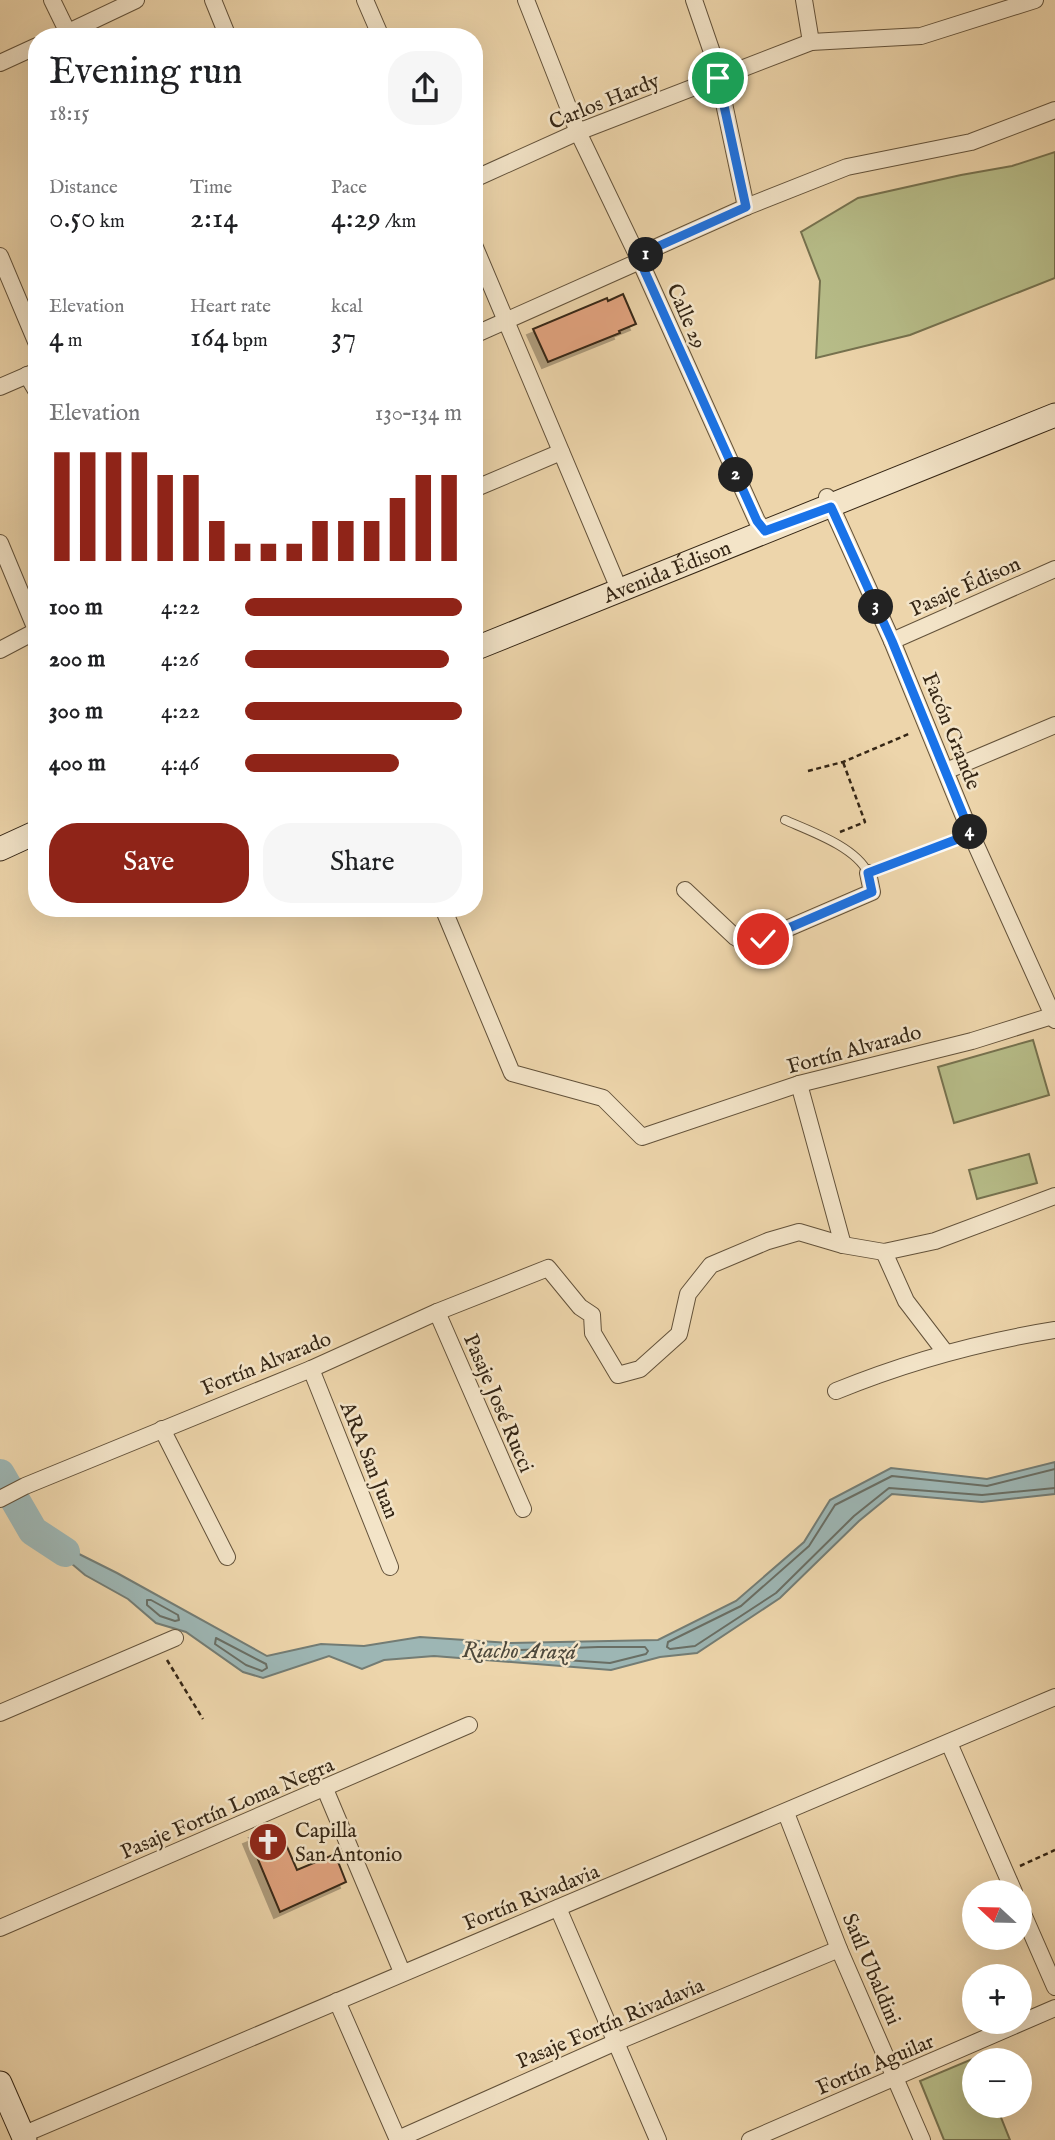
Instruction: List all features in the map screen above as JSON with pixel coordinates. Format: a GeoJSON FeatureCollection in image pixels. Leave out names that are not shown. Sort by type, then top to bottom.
{"type":"FeatureCollection","features":[{"type":"Feature","properties":{"kind":"main road","name":"Avenida Édison"},"geometry":{"type":"LineString","coordinates":[[829,502],[1055,402]]}},
{"type":"Feature","properties":{"kind":"main road","name":"Avenida Édison"},"geometry":{"type":"LineString","coordinates":[[483,632],[1055,415]]}},
{"type":"Feature","properties":{"kind":"main road","name":"Avenida Édison"},"geometry":{"type":"LineString","coordinates":[[483,645],[617,583]]}},
{"type":"Feature","properties":{"kind":"main road"},"geometry":{"type":"LineString","coordinates":[[0,840],[28,827]]}},
{"type":"Feature","properties":{"kind":"main road"},"geometry":{"type":"LineString","coordinates":[[0,849],[28,836]]}},
{"type":"Feature","properties":{"kind":"main road"},"geometry":{"type":"LineString","coordinates":[[1,2086],[24,2137]]}},
{"type":"Feature","properties":{"kind":"street"},"geometry":{"type":"LineString","coordinates":[[52,0],[62,28]]}},
{"type":"Feature","properties":{"kind":"street"},"geometry":{"type":"LineString","coordinates":[[79,28],[136,0]]}},
{"type":"Feature","properties":{"kind":"street"},"geometry":{"type":"LineString","coordinates":[[213,0],[224,28]]}},
{"type":"Feature","properties":{"kind":"street"},"geometry":{"type":"LineString","coordinates":[[365,0],[377,28]]}},
{"type":"Feature","properties":{"kind":"street","name":"Calle 29"},"geometry":{"type":"LineString","coordinates":[[526,0],[578,132],[761,526]]}},
{"type":"Feature","properties":{"kind":"street"},"geometry":{"type":"LineString","coordinates":[[695,0],[718,78],[746,207]]}},
{"type":"Feature","properties":{"kind":"street"},"geometry":{"type":"LineString","coordinates":[[804,0],[811,42]]}},
{"type":"Feature","properties":{"kind":"street","name":"Carlos Hardy"},"geometry":{"type":"LineString","coordinates":[[483,175],[578,132],[811,42],[921,36],[1035,0]]}},
{"type":"Feature","properties":{"kind":"street"},"geometry":{"type":"LineString","coordinates":[[0,63],[28,50]]}},
{"type":"Feature","properties":{"kind":"street"},"geometry":{"type":"LineString","coordinates":[[483,331],[640,261],[650,250],[746,207],[847,167],[971,142],[1055,110]]}},
{"type":"Feature","properties":{"kind":"street"},"geometry":{"type":"LineString","coordinates":[[0,256],[28,323]]}},
{"type":"Feature","properties":{"kind":"street"},"geometry":{"type":"LineString","coordinates":[[483,266],[617,583]]}},
{"type":"Feature","properties":{"kind":"street"},"geometry":{"type":"LineString","coordinates":[[0,387],[28,375]]}},
{"type":"Feature","properties":{"kind":"street"},"geometry":{"type":"LineString","coordinates":[[483,485],[561,452]]}},
{"type":"Feature","properties":{"kind":"street","name":"Facón Grande"},"geometry":{"type":"LineString","coordinates":[[829,502],[892,641],[971,834],[1054,1017]]}},
{"type":"Feature","properties":{"kind":"street"},"geometry":{"type":"LineString","coordinates":[[2,553],[28,613]]}},
{"type":"Feature","properties":{"kind":"street","name":"Pasaje Édison"},"geometry":{"type":"LineString","coordinates":[[892,641],[1055,569]]}},
{"type":"Feature","properties":{"kind":"street"},"geometry":{"type":"LineString","coordinates":[[0,650],[28,635]]}},
{"type":"Feature","properties":{"kind":"street"},"geometry":{"type":"LineString","coordinates":[[946,771],[1055,725]]}},
{"type":"Feature","properties":{"kind":"street"},"geometry":{"type":"LineString","coordinates":[[685,890],[735,937],[744,942],[763,939],[872,892],[868,873]]}},
{"type":"Feature","properties":{"kind":"street","name":"Fortín Alvarado"},"geometry":{"type":"LineString","coordinates":[[447,917],[512,1073],[603,1098],[642,1137],[799,1084],[972,1041],[1054,1017]]}},
{"type":"Feature","properties":{"kind":"street"},"geometry":{"type":"LineString","coordinates":[[799,1084],[843,1245],[884,1252],[935,1241],[1055,1196]]}},
{"type":"Feature","properties":{"kind":"street","name":"Fortín Alvarado"},"geometry":{"type":"LineString","coordinates":[[0,1499],[25,1486],[311,1369],[437,1312],[548,1268],[580,1307],[592,1315],[593,1333],[618,1375],[640,1369],[680,1334],[688,1294],[711,1265],[768,1241],[799,1232],[843,1245]]}},
{"type":"Feature","properties":{"kind":"street"},"geometry":{"type":"LineString","coordinates":[[884,1252],[906,1301],[945,1352]]}},
{"type":"Feature","properties":{"kind":"street","name":"Pasaje José Rucci"},"geometry":{"type":"LineString","coordinates":[[437,1312],[523,1510]]}},
{"type":"Feature","properties":{"kind":"street"},"geometry":{"type":"LineString","coordinates":[[836,1391],[889,1369],[945,1352],[1055,1330]]}},
{"type":"Feature","properties":{"kind":"street","name":"ARA San Juan"},"geometry":{"type":"LineString","coordinates":[[311,1369],[390,1567]]}},
{"type":"Feature","properties":{"kind":"street"},"geometry":{"type":"LineString","coordinates":[[162,1429],[227,1557]]}},
{"type":"Feature","properties":{"kind":"street"},"geometry":{"type":"LineString","coordinates":[[0,1713],[175,1638]]}},
{"type":"Feature","properties":{"kind":"street","name":"Fortín Rivadavia"},"geometry":{"type":"LineString","coordinates":[[24,2137],[402,1972],[786,1813],[1055,1696]]}},
{"type":"Feature","properties":{"kind":"street","name":"Pasaje Fortín Loma Negra"},"geometry":{"type":"LineString","coordinates":[[0,1928],[469,1725]]}},
{"type":"Feature","properties":{"kind":"street"},"geometry":{"type":"LineString","coordinates":[[949,1743],[1009,1880]]}},
{"type":"Feature","properties":{"kind":"street"},"geometry":{"type":"LineString","coordinates":[[325,1788],[402,1972]]}},
{"type":"Feature","properties":{"kind":"street","name":"Saúl Ubaldini"},"geometry":{"type":"LineString","coordinates":[[786,1813],[839,1949],[922,2140]]}},
{"type":"Feature","properties":{"kind":"street"},"geometry":{"type":"LineString","coordinates":[[558,1909],[658,2140]]}},
{"type":"Feature","properties":{"kind":"street"},"geometry":{"type":"LineString","coordinates":[[1032,1934],[1055,1987]]}},
{"type":"Feature","properties":{"kind":"street","name":"Pasaje Fortín Rivadavia"},"geometry":{"type":"LineString","coordinates":[[398,2139],[616,2042],[839,1949]]}},
{"type":"Feature","properties":{"kind":"street"},"geometry":{"type":"LineString","coordinates":[[337,2001],[398,2139]]}},
{"type":"Feature","properties":{"kind":"street","name":"Fortín Aguilar"},"geometry":{"type":"LineString","coordinates":[[750,2140],[1055,2008]]}},
{"type":"Feature","properties":{"kind":"lane"},"geometry":{"type":"LineString","coordinates":[[785,820],[825,838],[863,862],[868,873],[971,834]]}},
{"type":"Feature","properties":{"kind":"path"},"geometry":{"type":"LineString","coordinates":[[808,771],[843,762],[927,726]]}},
{"type":"Feature","properties":{"kind":"path"},"geometry":{"type":"LineString","coordinates":[[825,838],[865,822],[843,762]]}},
{"type":"Feature","properties":{"kind":"path"},"geometry":{"type":"LineString","coordinates":[[158,1646],[203,1719]]}},
{"type":"Feature","properties":{"kind":"path"},"geometry":{"type":"LineString","coordinates":[[1006,1872],[1055,1850]]}},
{"type":"Feature","properties":{"kind":"green space"},"geometry":{"type":"Polygon","coordinates":[[[1055,152],[1055,278],[910,335],[816,358],[820,281],[801,232],[858,198],[1012,166],[1055,152]]]}},
{"type":"Feature","properties":{"kind":"green space"},"geometry":{"type":"Polygon","coordinates":[[[1033,1040],[1049,1095],[954,1123],[938,1067],[1033,1040]]]}},
{"type":"Feature","properties":{"kind":"green space"},"geometry":{"type":"Polygon","coordinates":[[[1029,1154],[1037,1183],[977,1199],[969,1170],[1029,1154]]]}},
{"type":"Feature","properties":{"kind":"green space"},"geometry":{"type":"Polygon","coordinates":[[[962,2063],[962,2118],[1001,2118],[1010,2140],[944,2140],[920,2081],[962,2063]]]}},
{"type":"Feature","properties":{"kind":"water"},"geometry":{"type":"Polygon","coordinates":[[[1055,1462],[1055,1494],[982,1502],[892,1494],[859,1521],[780,1598],[697,1653],[660,1657],[611,1670],[434,1656],[384,1660],[362,1669],[329,1656],[263,1678],[243,1672],[186,1632],[156,1623],[128,1599],[85,1575],[33,1531],[117,1573],[267,1656],[321,1644],[364,1646],[420,1637],[510,1643],[658,1640],[736,1601],[804,1542],[830,1500],[891,1468],[987,1479],[1055,1462]]]}},
{"type":"Feature","properties":{"kind":"building"},"geometry":{"type":"Polygon","coordinates":[[[623,294],[636,324],[548,362],[533,329],[623,294]]]}},
{"type":"Feature","properties":{"kind":"building"},"geometry":{"type":"Polygon","coordinates":[[[278,1826],[297,1870],[335,1854],[346,1882],[280,1912],[249,1838],[278,1826]]]}},
{"type":"Feature","properties":{"kind":"waterway","name":"Riacho Arazá"},"geometry":{"type":"LineString","coordinates":[[0,1474],[33,1531],[65,1552]]}},
{"type":"Feature","properties":{"kind":"place","name":"Capilla San Antonio"},"geometry":{"type":"Point","coordinates":[268,1842]}},
{"type":"Feature","properties":{"kind":"route"},"geometry":{"type":"LineString","coordinates":[[718,78],[746,207],[650,250],[640,261],[757,521],[765,531],[831,507],[892,641],[971,834],[868,873],[872,892],[763,939]]}}]}
